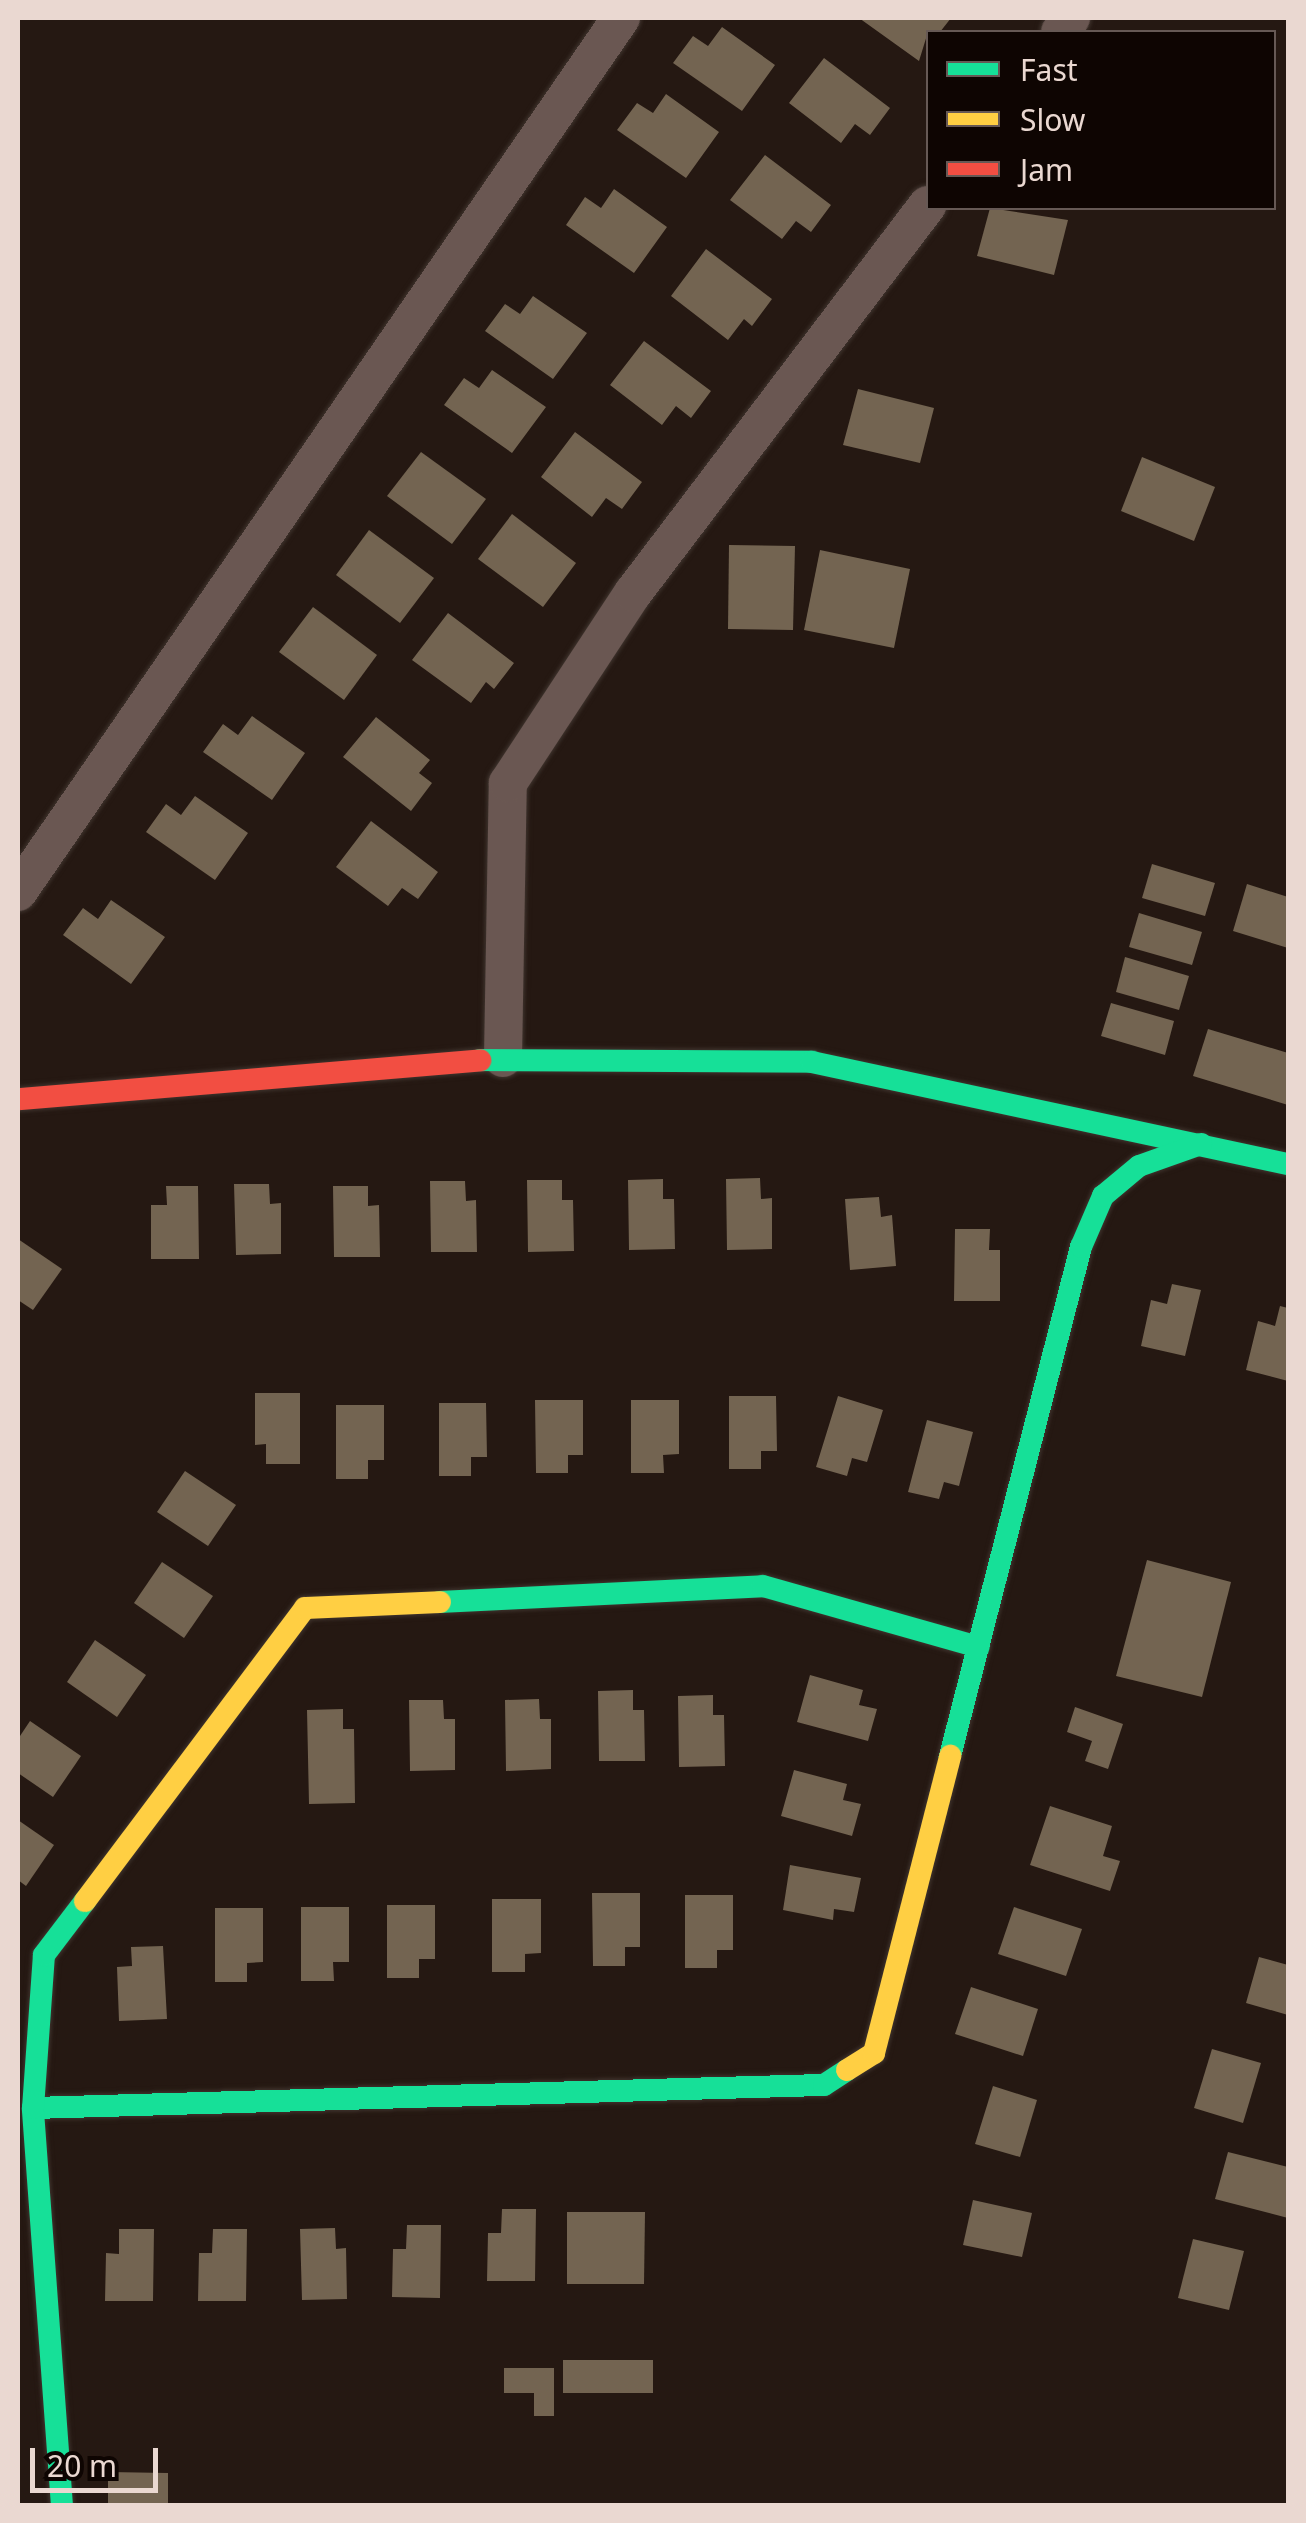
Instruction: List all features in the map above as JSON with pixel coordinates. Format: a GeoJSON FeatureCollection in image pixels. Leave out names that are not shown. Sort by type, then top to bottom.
{"type":"FeatureCollection","features":[{"type":"Feature","properties":{"kind":"street"},"geometry":{"type":"LineString","coordinates":[[18,892],[620,18]]}},
{"type":"Feature","properties":{"kind":"street"},"geometry":{"type":"LineString","coordinates":[[503,1058],[508,783],[633,593],[926,208]]}},
{"type":"Feature","properties":{"kind":"street"},"geometry":{"type":"LineString","coordinates":[[18,1099],[503,1058],[812,1062],[1288,1164]]}},
{"type":"Feature","properties":{"kind":"street"},"geometry":{"type":"LineString","coordinates":[[33,2108],[824,2085],[874,2053],[1081,1247],[1104,1196],[1138,1166],[1202,1144]]}},
{"type":"Feature","properties":{"kind":"street"},"geometry":{"type":"LineString","coordinates":[[62,2506],[33,2108],[44,1954],[305,1608],[763,1586],[978,1647]]}},
{"type":"Feature","properties":{"kind":"building"},"geometry":{"type":"Polygon","coordinates":[[[859,18],[951,18],[942,30],[926,30],[919,61],[859,18]]]}},
{"type":"Feature","properties":{"kind":"building"},"geometry":{"type":"Polygon","coordinates":[[[722,27],[775,65],[742,111],[673,63],[693,36],[708,46],[722,27]]]}},
{"type":"Feature","properties":{"kind":"building"},"geometry":{"type":"Polygon","coordinates":[[[824,58],[890,108],[870,135],[855,124],[841,143],[789,103],[824,58]]]}},
{"type":"Feature","properties":{"kind":"building"},"geometry":{"type":"Polygon","coordinates":[[[666,94],[719,132],[686,178],[617,130],[637,103],[653,113],[666,94]]]}},
{"type":"Feature","properties":{"kind":"building"},"geometry":{"type":"Polygon","coordinates":[[[765,155],[831,205],[811,232],[796,221],[782,239],[730,200],[765,155]]]}},
{"type":"Feature","properties":{"kind":"building"},"geometry":{"type":"Polygon","coordinates":[[[614,189],[667,227],[634,273],[566,225],[585,197],[601,208],[614,189]]]}},
{"type":"Feature","properties":{"kind":"building"},"geometry":{"type":"Polygon","coordinates":[[[989,210],[1068,220],[1054,275],[977,256],[989,210]]]}},
{"type":"Feature","properties":{"kind":"building"},"geometry":{"type":"Polygon","coordinates":[[[706,249],[772,299],[752,326],[744,319],[728,340],[671,296],[706,249]]]}},
{"type":"Feature","properties":{"kind":"building"},"geometry":{"type":"Polygon","coordinates":[[[533,296],[587,333],[553,379],[485,331],[505,304],[520,314],[533,296]]]}},
{"type":"Feature","properties":{"kind":"building"},"geometry":{"type":"Polygon","coordinates":[[[644,341],[711,391],[691,418],[676,406],[662,425],[610,385],[644,341]]]}},
{"type":"Feature","properties":{"kind":"building"},"geometry":{"type":"Polygon","coordinates":[[[492,370],[546,407],[512,453],[444,405],[464,378],[479,388],[492,370]]]}},
{"type":"Feature","properties":{"kind":"building"},"geometry":{"type":"Polygon","coordinates":[[[858,389],[934,408],[920,463],[843,445],[858,389]]]}},
{"type":"Feature","properties":{"kind":"building"},"geometry":{"type":"Polygon","coordinates":[[[575,432],[642,482],[622,509],[606,498],[592,517],[541,477],[575,432]]]}},
{"type":"Feature","properties":{"kind":"building"},"geometry":{"type":"Polygon","coordinates":[[[421,452],[486,499],[452,544],[387,496],[421,452]]]}},
{"type":"Feature","properties":{"kind":"building"},"geometry":{"type":"Polygon","coordinates":[[[1142,457],[1215,487],[1194,541],[1121,511],[1142,457]]]}},
{"type":"Feature","properties":{"kind":"building"},"geometry":{"type":"Polygon","coordinates":[[[512,514],[576,563],[543,607],[478,559],[512,514]]]}},
{"type":"Feature","properties":{"kind":"building"},"geometry":{"type":"Polygon","coordinates":[[[369,530],[434,578],[400,623],[336,575],[369,530]]]}},
{"type":"Feature","properties":{"kind":"building"},"geometry":{"type":"Polygon","coordinates":[[[729,545],[795,546],[793,630],[728,629],[729,545]]]}},
{"type":"Feature","properties":{"kind":"building"},"geometry":{"type":"Polygon","coordinates":[[[820,550],[910,569],[894,648],[804,630],[820,550]]]}},
{"type":"Feature","properties":{"kind":"building"},"geometry":{"type":"Polygon","coordinates":[[[313,607],[377,655],[344,700],[279,652],[313,607]]]}},
{"type":"Feature","properties":{"kind":"building"},"geometry":{"type":"Polygon","coordinates":[[[448,613],[514,663],[494,689],[486,682],[471,703],[412,660],[448,613]]]}},
{"type":"Feature","properties":{"kind":"building"},"geometry":{"type":"Polygon","coordinates":[[[252,716],[305,753],[272,800],[203,752],[223,724],[238,735],[252,716]]]}},
{"type":"Feature","properties":{"kind":"building"},"geometry":{"type":"Polygon","coordinates":[[[376,717],[430,760],[419,773],[432,783],[411,811],[343,757],[376,717]]]}},
{"type":"Feature","properties":{"kind":"building"},"geometry":{"type":"Polygon","coordinates":[[[195,796],[248,833],[215,880],[146,832],[166,804],[181,815],[195,796]]]}},
{"type":"Feature","properties":{"kind":"building"},"geometry":{"type":"Polygon","coordinates":[[[371,821],[438,872],[418,899],[402,888],[388,906],[336,867],[371,821]]]}},
{"type":"Feature","properties":{"kind":"building"},"geometry":{"type":"Polygon","coordinates":[[[1152,864],[1215,883],[1205,916],[1142,898],[1152,864]]]}},
{"type":"Feature","properties":{"kind":"building"},"geometry":{"type":"Polygon","coordinates":[[[1247,884],[1288,897],[1288,948],[1233,931],[1247,884]]]}},
{"type":"Feature","properties":{"kind":"building"},"geometry":{"type":"Polygon","coordinates":[[[111,900],[165,937],[131,984],[63,935],[83,908],[98,919],[111,900]]]}},
{"type":"Feature","properties":{"kind":"building"},"geometry":{"type":"Polygon","coordinates":[[[1139,913],[1202,932],[1192,965],[1129,947],[1139,913]]]}},
{"type":"Feature","properties":{"kind":"building"},"geometry":{"type":"Polygon","coordinates":[[[1125,957],[1189,976],[1179,1010],[1116,992],[1125,957]]]}},
{"type":"Feature","properties":{"kind":"building"},"geometry":{"type":"Polygon","coordinates":[[[1111,1003],[1174,1021],[1165,1055],[1101,1036],[1111,1003]]]}},
{"type":"Feature","properties":{"kind":"building"},"geometry":{"type":"Polygon","coordinates":[[[1208,1029],[1288,1053],[1288,1105],[1193,1076],[1208,1029]]]}},
{"type":"Feature","properties":{"kind":"building"},"geometry":{"type":"Polygon","coordinates":[[[760,1178],[761,1199],[772,1198],[772,1249],[727,1250],[726,1179],[760,1178]]]}},
{"type":"Feature","properties":{"kind":"building"},"geometry":{"type":"Polygon","coordinates":[[[663,1179],[663,1199],[674,1199],[675,1249],[629,1250],[628,1180],[663,1179]]]}},
{"type":"Feature","properties":{"kind":"building"},"geometry":{"type":"Polygon","coordinates":[[[527,1180],[562,1180],[562,1200],[573,1200],[574,1251],[528,1252],[527,1180]]]}},
{"type":"Feature","properties":{"kind":"building"},"geometry":{"type":"Polygon","coordinates":[[[430,1181],[465,1181],[466,1201],[476,1200],[477,1252],[431,1252],[430,1181]]]}},
{"type":"Feature","properties":{"kind":"building"},"geometry":{"type":"Polygon","coordinates":[[[234,1184],[269,1184],[270,1204],[281,1203],[281,1254],[236,1255],[234,1184]]]}},
{"type":"Feature","properties":{"kind":"building"},"geometry":{"type":"Polygon","coordinates":[[[166,1186],[198,1186],[199,1259],[151,1259],[151,1205],[167,1205],[166,1186]]]}},
{"type":"Feature","properties":{"kind":"building"},"geometry":{"type":"Polygon","coordinates":[[[333,1186],[368,1186],[368,1206],[379,1205],[380,1257],[334,1257],[333,1186]]]}},
{"type":"Feature","properties":{"kind":"building"},"geometry":{"type":"Polygon","coordinates":[[[879,1197],[881,1217],[892,1215],[896,1266],[850,1270],[845,1199],[879,1197]]]}},
{"type":"Feature","properties":{"kind":"building"},"geometry":{"type":"Polygon","coordinates":[[[955,1229],[990,1229],[989,1250],[1000,1250],[1000,1301],[954,1301],[955,1229]]]}},
{"type":"Feature","properties":{"kind":"building"},"geometry":{"type":"Polygon","coordinates":[[[18,1239],[62,1269],[33,1310],[18,1300],[18,1239]]]}},
{"type":"Feature","properties":{"kind":"building"},"geometry":{"type":"Polygon","coordinates":[[[1172,1284],[1201,1290],[1185,1356],[1141,1346],[1151,1300],[1167,1304],[1172,1284]]]}},
{"type":"Feature","properties":{"kind":"building"},"geometry":{"type":"Polygon","coordinates":[[[1280,1306],[1288,1308],[1288,1381],[1246,1370],[1258,1321],[1275,1326],[1280,1306]]]}},
{"type":"Feature","properties":{"kind":"building"},"geometry":{"type":"Polygon","coordinates":[[[255,1393],[300,1393],[300,1464],[266,1464],[266,1444],[255,1445],[255,1393]]]}},
{"type":"Feature","properties":{"kind":"building"},"geometry":{"type":"Polygon","coordinates":[[[729,1396],[776,1396],[777,1451],[761,1451],[761,1469],[729,1469],[729,1396]]]}},
{"type":"Feature","properties":{"kind":"building"},"geometry":{"type":"Polygon","coordinates":[[[838,1396],[883,1410],[867,1462],[852,1458],[847,1476],[816,1467],[838,1396]]]}},
{"type":"Feature","properties":{"kind":"building"},"geometry":{"type":"Polygon","coordinates":[[[535,1400],[583,1400],[583,1455],[568,1455],[568,1473],[536,1473],[535,1400]]]}},
{"type":"Feature","properties":{"kind":"building"},"geometry":{"type":"Polygon","coordinates":[[[631,1400],[679,1400],[679,1454],[663,1455],[664,1473],[631,1473],[631,1400]]]}},
{"type":"Feature","properties":{"kind":"building"},"geometry":{"type":"Polygon","coordinates":[[[439,1403],[486,1403],[487,1457],[471,1457],[471,1476],[439,1476],[439,1403]]]}},
{"type":"Feature","properties":{"kind":"building"},"geometry":{"type":"Polygon","coordinates":[[[336,1405],[384,1405],[384,1460],[368,1460],[368,1479],[336,1479],[336,1405]]]}},
{"type":"Feature","properties":{"kind":"building"},"geometry":{"type":"Polygon","coordinates":[[[927,1420],[973,1432],[959,1486],[944,1482],[939,1499],[908,1492],[927,1420]]]}},
{"type":"Feature","properties":{"kind":"building"},"geometry":{"type":"Polygon","coordinates":[[[185,1471],[236,1505],[208,1546],[157,1512],[185,1471]]]}},
{"type":"Feature","properties":{"kind":"building"},"geometry":{"type":"Polygon","coordinates":[[[1147,1560],[1231,1582],[1202,1697],[1116,1676],[1147,1560]]]}},
{"type":"Feature","properties":{"kind":"building"},"geometry":{"type":"Polygon","coordinates":[[[162,1562],[213,1596],[184,1638],[134,1603],[162,1562]]]}},
{"type":"Feature","properties":{"kind":"building"},"geometry":{"type":"Polygon","coordinates":[[[95,1640],[146,1675],[117,1717],[67,1682],[95,1640]]]}},
{"type":"Feature","properties":{"kind":"building"},"geometry":{"type":"Polygon","coordinates":[[[810,1675],[863,1690],[859,1705],[877,1709],[868,1741],[797,1722],[810,1675]]]}},
{"type":"Feature","properties":{"kind":"building"},"geometry":{"type":"Polygon","coordinates":[[[633,1690],[633,1710],[644,1710],[645,1761],[599,1761],[598,1691],[633,1690]]]}},
{"type":"Feature","properties":{"kind":"building"},"geometry":{"type":"Polygon","coordinates":[[[713,1695],[713,1715],[724,1715],[725,1766],[679,1767],[678,1696],[713,1695]]]}},
{"type":"Feature","properties":{"kind":"building"},"geometry":{"type":"Polygon","coordinates":[[[539,1699],[540,1719],[551,1719],[551,1769],[506,1771],[505,1700],[539,1699]]]}},
{"type":"Feature","properties":{"kind":"building"},"geometry":{"type":"Polygon","coordinates":[[[409,1700],[443,1700],[444,1719],[455,1719],[455,1770],[410,1771],[409,1700]]]}},
{"type":"Feature","properties":{"kind":"building"},"geometry":{"type":"Polygon","coordinates":[[[1075,1707],[1123,1724],[1108,1769],[1085,1761],[1092,1741],[1067,1732],[1075,1707]]]}},
{"type":"Feature","properties":{"kind":"building"},"geometry":{"type":"Polygon","coordinates":[[[343,1709],[343,1729],[354,1729],[355,1803],[309,1804],[307,1710],[343,1709]]]}},
{"type":"Feature","properties":{"kind":"building"},"geometry":{"type":"Polygon","coordinates":[[[30,1721],[81,1756],[53,1797],[18,1773],[18,1739],[30,1721]]]}},
{"type":"Feature","properties":{"kind":"building"},"geometry":{"type":"Polygon","coordinates":[[[794,1770],[847,1784],[843,1800],[861,1804],[852,1836],[781,1816],[794,1770]]]}},
{"type":"Feature","properties":{"kind":"building"},"geometry":{"type":"Polygon","coordinates":[[[1050,1806],[1112,1826],[1103,1856],[1120,1861],[1110,1891],[1030,1865],[1050,1806]]]}},
{"type":"Feature","properties":{"kind":"building"},"geometry":{"type":"Polygon","coordinates":[[[18,1820],[54,1845],[26,1886],[18,1880],[18,1820]]]}},
{"type":"Feature","properties":{"kind":"building"},"geometry":{"type":"Polygon","coordinates":[[[790,1865],[861,1878],[854,1912],[834,1909],[833,1920],[783,1910],[790,1865]]]}},
{"type":"Feature","properties":{"kind":"building"},"geometry":{"type":"Polygon","coordinates":[[[592,1893],[640,1893],[640,1947],[625,1947],[625,1966],[593,1966],[592,1893]]]}},
{"type":"Feature","properties":{"kind":"building"},"geometry":{"type":"Polygon","coordinates":[[[685,1895],[733,1895],[733,1950],[717,1950],[717,1968],[685,1968],[685,1895]]]}},
{"type":"Feature","properties":{"kind":"building"},"geometry":{"type":"Polygon","coordinates":[[[492,1899],[541,1899],[541,1953],[525,1954],[525,1972],[492,1972],[492,1899]]]}},
{"type":"Feature","properties":{"kind":"building"},"geometry":{"type":"Polygon","coordinates":[[[387,1905],[435,1905],[435,1959],[419,1959],[419,1978],[387,1978],[387,1905]]]}},
{"type":"Feature","properties":{"kind":"building"},"geometry":{"type":"Polygon","coordinates":[[[301,1907],[349,1907],[349,1962],[333,1962],[334,1981],[301,1981],[301,1907]]]}},
{"type":"Feature","properties":{"kind":"building"},"geometry":{"type":"Polygon","coordinates":[[[1014,1907],[1082,1929],[1066,1976],[998,1954],[1014,1907]]]}},
{"type":"Feature","properties":{"kind":"building"},"geometry":{"type":"Polygon","coordinates":[[[215,1908],[263,1908],[263,1962],[247,1963],[247,1982],[215,1982],[215,1908]]]}},
{"type":"Feature","properties":{"kind":"building"},"geometry":{"type":"Polygon","coordinates":[[[163,1946],[167,2019],[119,2021],[117,1967],[132,1966],[131,1947],[163,1946]]]}},
{"type":"Feature","properties":{"kind":"building"},"geometry":{"type":"Polygon","coordinates":[[[1259,1957],[1288,1965],[1288,2015],[1246,2003],[1259,1957]]]}},
{"type":"Feature","properties":{"kind":"building"},"geometry":{"type":"Polygon","coordinates":[[[971,1987],[1038,2009],[1023,2056],[955,2034],[971,1987]]]}},
{"type":"Feature","properties":{"kind":"building"},"geometry":{"type":"Polygon","coordinates":[[[1212,2049],[1261,2063],[1243,2123],[1194,2108],[1212,2049]]]}},
{"type":"Feature","properties":{"kind":"building"},"geometry":{"type":"Polygon","coordinates":[[[993,2086],[1037,2100],[1020,2157],[975,2144],[993,2086]]]}},
{"type":"Feature","properties":{"kind":"building"},"geometry":{"type":"Polygon","coordinates":[[[1228,2152],[1288,2167],[1288,2218],[1215,2199],[1228,2152]]]}},
{"type":"Feature","properties":{"kind":"building"},"geometry":{"type":"Polygon","coordinates":[[[973,2200],[1032,2213],[1022,2257],[963,2245],[973,2200]]]}},
{"type":"Feature","properties":{"kind":"building"},"geometry":{"type":"Polygon","coordinates":[[[502,2209],[536,2209],[535,2281],[487,2281],[488,2233],[501,2233],[502,2209]]]}},
{"type":"Feature","properties":{"kind":"building"},"geometry":{"type":"Polygon","coordinates":[[[567,2212],[645,2212],[644,2284],[567,2284],[567,2212]]]}},
{"type":"Feature","properties":{"kind":"building"},"geometry":{"type":"Polygon","coordinates":[[[407,2225],[441,2225],[440,2298],[392,2297],[393,2249],[406,2249],[407,2225]]]}},
{"type":"Feature","properties":{"kind":"building"},"geometry":{"type":"Polygon","coordinates":[[[335,2228],[336,2249],[346,2248],[347,2299],[302,2300],[300,2229],[335,2228]]]}},
{"type":"Feature","properties":{"kind":"building"},"geometry":{"type":"Polygon","coordinates":[[[119,2229],[154,2229],[153,2301],[105,2301],[106,2253],[119,2254],[119,2229]]]}},
{"type":"Feature","properties":{"kind":"building"},"geometry":{"type":"Polygon","coordinates":[[[213,2229],[247,2229],[246,2301],[198,2301],[199,2253],[212,2253],[213,2229]]]}},
{"type":"Feature","properties":{"kind":"building"},"geometry":{"type":"Polygon","coordinates":[[[1193,2239],[1244,2251],[1229,2310],[1178,2298],[1193,2239]]]}},
{"type":"Feature","properties":{"kind":"building"},"geometry":{"type":"Polygon","coordinates":[[[563,2360],[653,2360],[653,2393],[563,2393],[563,2360]]]}},
{"type":"Feature","properties":{"kind":"building"},"geometry":{"type":"Polygon","coordinates":[[[504,2368],[554,2368],[554,2416],[534,2416],[534,2393],[504,2393],[504,2368]]]}},
{"type":"Feature","properties":{"kind":"building"},"geometry":{"type":"Polygon","coordinates":[[[108,2472],[168,2473],[168,2506],[108,2506],[108,2472]]]}},
{"type":"Feature","properties":{"kind":"traffic: fast"},"geometry":{"type":"LineString","coordinates":[[480,1060],[812,1062],[1288,1164]]}},
{"type":"Feature","properties":{"kind":"traffic: fast"},"geometry":{"type":"LineString","coordinates":[[950,1756],[1081,1247],[1103,1196],[1139,1166],[1201,1144]]}},
{"type":"Feature","properties":{"kind":"traffic: fast"},"geometry":{"type":"LineString","coordinates":[[440,1602],[763,1586],[979,1647]]}},
{"type":"Feature","properties":{"kind":"traffic: fast"},"geometry":{"type":"LineString","coordinates":[[62,2506],[33,2108],[44,1955],[85,1901]]}},
{"type":"Feature","properties":{"kind":"traffic: fast"},"geometry":{"type":"LineString","coordinates":[[33,2108],[824,2085],[847,2070]]}},
{"type":"Feature","properties":{"kind":"traffic: slow"},"geometry":{"type":"LineString","coordinates":[[85,1901],[305,1608],[440,1602]]}},
{"type":"Feature","properties":{"kind":"traffic: slow"},"geometry":{"type":"LineString","coordinates":[[847,2070],[874,2053],[950,1756]]}},
{"type":"Feature","properties":{"kind":"traffic: jam"},"geometry":{"type":"LineString","coordinates":[[20,1099],[480,1060]]}}]}
